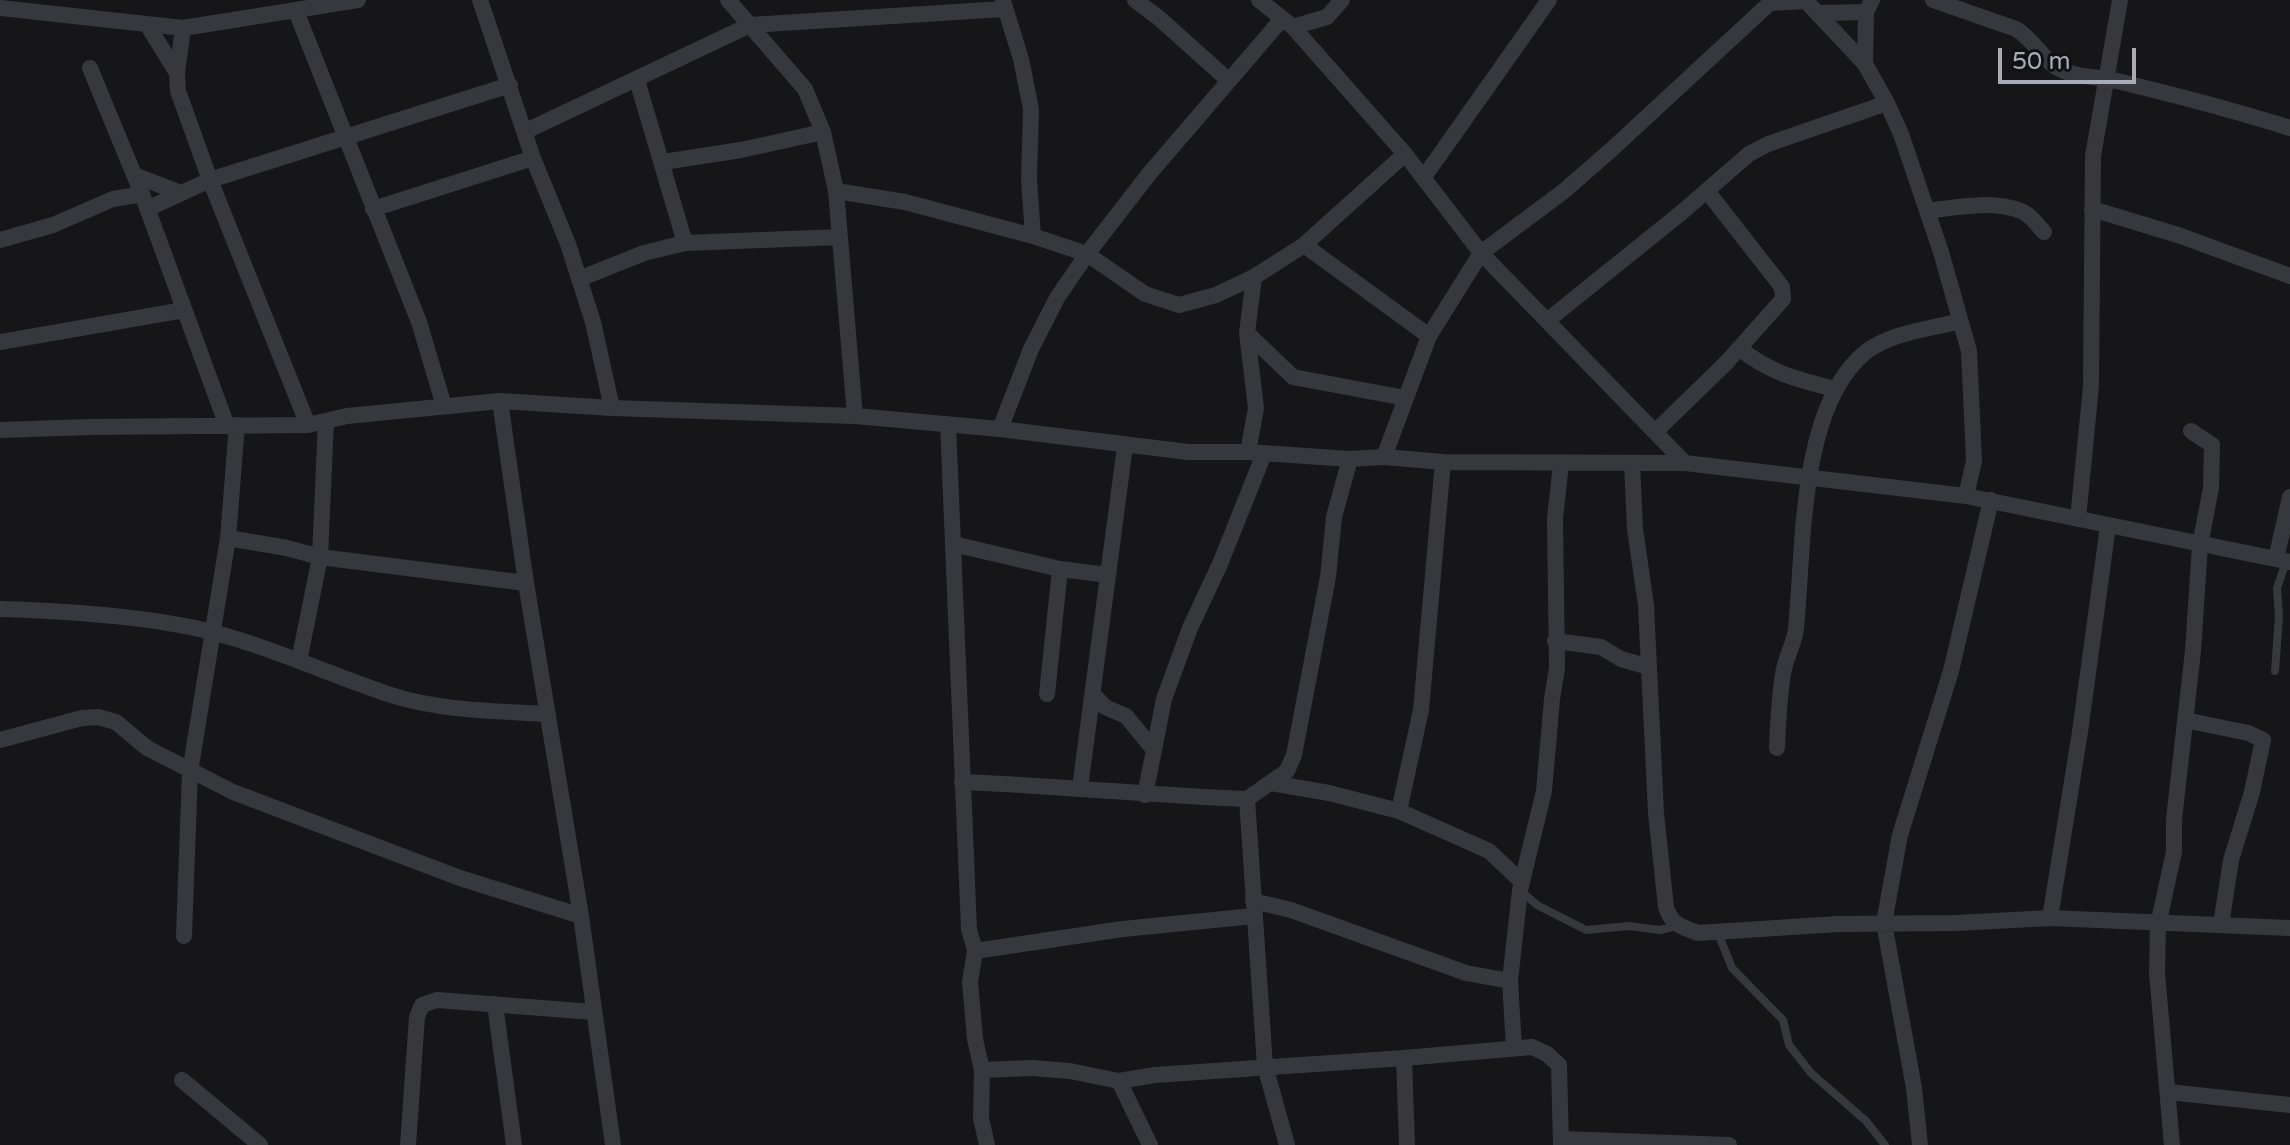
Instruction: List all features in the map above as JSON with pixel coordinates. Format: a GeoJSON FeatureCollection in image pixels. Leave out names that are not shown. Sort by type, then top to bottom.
{"type":"FeatureCollection","features":[{"type":"Feature","properties":{"kind":"street"},"geometry":{"type":"LineString","coordinates":[[0,8],[183,28],[358,0]]}},
{"type":"Feature","properties":{"kind":"street"},"geometry":{"type":"LineString","coordinates":[[480,0],[593,322],[612,408]]}},
{"type":"Feature","properties":{"kind":"street"},"geometry":{"type":"LineString","coordinates":[[728,0],[805,89],[823,132],[836,191],[855,416]]}},
{"type":"Feature","properties":{"kind":"street"},"geometry":{"type":"LineString","coordinates":[[1135,0],[1228,80]]}},
{"type":"Feature","properties":{"kind":"street"},"geometry":{"type":"LineString","coordinates":[[1259,0],[1288,23],[1405,154],[1481,253],[1685,463]]}},
{"type":"Feature","properties":{"kind":"street"},"geometry":{"type":"LineString","coordinates":[[1000,429],[1031,349],[1057,298],[1149,174],[1228,80],[1288,23],[1327,17],[1342,0]]}},
{"type":"Feature","properties":{"kind":"street"},"geometry":{"type":"LineString","coordinates":[[1424,177],[1549,0]]}},
{"type":"Feature","properties":{"kind":"street"},"geometry":{"type":"LineString","coordinates":[[1933,0],[2016,29],[2062,69],[2229,109],[2290,128]]}},
{"type":"Feature","properties":{"kind":"street"},"geometry":{"type":"LineString","coordinates":[[2078,519],[2091,386],[2093,156],[2120,0]]}},
{"type":"Feature","properties":{"kind":"street"},"geometry":{"type":"LineString","coordinates":[[1384,457],[1429,336],[1481,253],[1564,191],[1770,3],[1805,1],[1865,64],[1901,134],[1927,211],[1969,351],[1974,461],[1966,496]]}},
{"type":"Feature","properties":{"kind":"street"},"geometry":{"type":"LineString","coordinates":[[526,131],[750,25],[1003,4],[1021,59],[1031,109],[1029,179],[1033,236]]}},
{"type":"Feature","properties":{"kind":"street"},"geometry":{"type":"LineString","coordinates":[[1819,13],[1869,6],[1865,64]]}},
{"type":"Feature","properties":{"kind":"street"},"geometry":{"type":"LineString","coordinates":[[296,11],[419,322],[444,406]]}},
{"type":"Feature","properties":{"kind":"street"},"geometry":{"type":"LineString","coordinates":[[148,26],[177,73]]}},
{"type":"Feature","properties":{"kind":"street"},"geometry":{"type":"LineString","coordinates":[[183,28],[177,73],[178,91],[210,180],[308,425]]}},
{"type":"Feature","properties":{"kind":"street"},"geometry":{"type":"LineString","coordinates":[[90,68],[232,426],[228,538],[190,772],[184,936]]}},
{"type":"Feature","properties":{"kind":"street"},"geometry":{"type":"LineString","coordinates":[[637,80],[685,243]]}},
{"type":"Feature","properties":{"kind":"street"},"geometry":{"type":"LineString","coordinates":[[0,240],[53,225],[113,199],[145,202],[181,193],[210,180],[510,85]]}},
{"type":"Feature","properties":{"kind":"street"},"geometry":{"type":"LineString","coordinates":[[1548,320],[1749,154],[1768,144],[1887,103]]}},
{"type":"Feature","properties":{"kind":"street"},"geometry":{"type":"LineString","coordinates":[[663,162],[741,150],[823,132]]}},
{"type":"Feature","properties":{"kind":"street"},"geometry":{"type":"LineString","coordinates":[[836,191],[905,202],[1033,236],[1087,254],[1145,294],[1179,305],[1216,295],[1254,277],[1304,245],[1405,154]]}},
{"type":"Feature","properties":{"kind":"street"},"geometry":{"type":"LineString","coordinates":[[373,209],[533,158]]}},
{"type":"Feature","properties":{"kind":"street"},"geometry":{"type":"LineString","coordinates":[[132,172],[181,193]]}},
{"type":"Feature","properties":{"kind":"street"},"geometry":{"type":"LineString","coordinates":[[113,199],[132,172]]}},
{"type":"Feature","properties":{"kind":"street"},"geometry":{"type":"LineString","coordinates":[[1655,432],[1783,299],[1782,287],[1707,191]]}},
{"type":"Feature","properties":{"kind":"street"},"geometry":{"type":"LineString","coordinates":[[1927,211],[1970,205],[2009,209],[2024,212],[2044,232]]}},
{"type":"Feature","properties":{"kind":"street"},"geometry":{"type":"LineString","coordinates":[[2092,209],[2178,235],[2290,276]]}},
{"type":"Feature","properties":{"kind":"street"},"geometry":{"type":"LineString","coordinates":[[579,279],[644,253],[685,243],[839,237]]}},
{"type":"Feature","properties":{"kind":"street"},"geometry":{"type":"LineString","coordinates":[[1304,245],[1429,336]]}},
{"type":"Feature","properties":{"kind":"street"},"geometry":{"type":"LineString","coordinates":[[1145,795],[1168,688],[1190,628],[1220,564],[1256,453],[1256,408],[1247,333],[1254,277]]}},
{"type":"Feature","properties":{"kind":"street"},"geometry":{"type":"LineString","coordinates":[[0,342],[184,310]]}},
{"type":"Feature","properties":{"kind":"street"},"geometry":{"type":"LineString","coordinates":[[1777,748],[1783,673],[1796,632],[1802,520],[1824,415],[1835,389],[1857,359],[1873,346],[1960,321]]}},
{"type":"Feature","properties":{"kind":"street"},"geometry":{"type":"LineString","coordinates":[[1247,333],[1293,377],[1405,398]]}},
{"type":"Feature","properties":{"kind":"street"},"geometry":{"type":"LineString","coordinates":[[1739,348],[1759,364],[1789,378],[1835,389]]}},
{"type":"Feature","properties":{"kind":"street"},"geometry":{"type":"LineString","coordinates":[[500,401],[526,583],[581,916],[613,1145]]}},
{"type":"Feature","properties":{"kind":"street"},"geometry":{"type":"LineString","coordinates":[[0,430],[308,425],[347,416],[500,401],[855,416],[1000,429],[1188,452],[1350,459],[1384,457],[1443,462],[1685,463],[1991,500],[2284,561],[2290,497]]}},
{"type":"Feature","properties":{"kind":"street"},"geometry":{"type":"LineString","coordinates":[[299,661],[320,557],[326,421]]}},
{"type":"Feature","properties":{"kind":"street"},"geometry":{"type":"LineString","coordinates":[[948,424],[969,929],[975,951],[970,982],[975,1039],[982,1070],[981,1118],[987,1145]]}},
{"type":"Feature","properties":{"kind":"street"},"geometry":{"type":"LineString","coordinates":[[2172,1145],[2157,973],[2158,925],[2174,852],[2174,819],[2200,545],[2211,488],[2212,445],[2191,431]]}},
{"type":"Feature","properties":{"kind":"street"},"geometry":{"type":"LineString","coordinates":[[1080,788],[1125,446]]}},
{"type":"Feature","properties":{"kind":"street"},"geometry":{"type":"LineString","coordinates":[[962,782],[1247,799],[1287,771],[1294,755],[1328,577],[1334,517],[1350,459]]}},
{"type":"Feature","properties":{"kind":"street"},"geometry":{"type":"LineString","coordinates":[[1399,811],[1421,710],[1443,462]]}},
{"type":"Feature","properties":{"kind":"street"},"geometry":{"type":"LineString","coordinates":[[1632,463],[1635,529],[1646,605],[1654,784],[1666,907],[1670,918],[1678,926],[1698,933],[2050,918],[2158,925],[2290,928]]}},
{"type":"Feature","properties":{"kind":"street"},"geometry":{"type":"LineString","coordinates":[[1514,1048],[1510,981],[1520,885],[1544,791],[1557,668],[1555,518],[1561,464]]}},
{"type":"Feature","properties":{"kind":"street"},"geometry":{"type":"LineString","coordinates":[[1920,1145],[1909,1058],[1884,923],[1900,835],[1951,671],[1991,500]]}},
{"type":"Feature","properties":{"kind":"street"},"geometry":{"type":"LineString","coordinates":[[2050,918],[2080,732],[2108,526]]}},
{"type":"Feature","properties":{"kind":"street"},"geometry":{"type":"LineString","coordinates":[[228,538],[320,557],[526,583]]}},
{"type":"Feature","properties":{"kind":"street"},"geometry":{"type":"LineString","coordinates":[[953,544],[1060,569],[1108,575]]}},
{"type":"Feature","properties":{"kind":"street"},"geometry":{"type":"LineString","coordinates":[[1047,694],[1060,569]]}},
{"type":"Feature","properties":{"kind":"street"},"geometry":{"type":"LineString","coordinates":[[0,609],[174,624],[213,632],[394,696],[459,709],[548,714]]}},
{"type":"Feature","properties":{"kind":"street"},"geometry":{"type":"LineString","coordinates":[[1555,641],[1601,647],[1621,659],[1649,667]]}},
{"type":"Feature","properties":{"kind":"street"},"geometry":{"type":"LineString","coordinates":[[1093,694],[1105,707],[1126,716],[1154,750]]}},
{"type":"Feature","properties":{"kind":"street"},"geometry":{"type":"LineString","coordinates":[[0,740],[38,732],[68,721],[98,717],[116,722],[147,748],[233,792],[460,878],[581,916]]}},
{"type":"Feature","properties":{"kind":"street"},"geometry":{"type":"LineString","coordinates":[[2185,720],[2248,733],[2263,740],[2252,792],[2231,860],[2221,925]]}},
{"type":"Feature","properties":{"kind":"street"},"geometry":{"type":"LineString","coordinates":[[1271,783],[1329,793],[1399,811],[1489,851],[1520,885]]}},
{"type":"Feature","properties":{"kind":"street"},"geometry":{"type":"LineString","coordinates":[[1247,799],[1265,1066],[1287,1145]]}},
{"type":"Feature","properties":{"kind":"street"},"geometry":{"type":"LineString","coordinates":[[975,951],[1253,908],[1291,910],[1466,973],[1510,981]]}},
{"type":"Feature","properties":{"kind":"street"},"geometry":{"type":"LineString","coordinates":[[408,1145],[417,1017],[422,1005],[437,1000],[593,1012]]}},
{"type":"Feature","properties":{"kind":"street"},"geometry":{"type":"LineString","coordinates":[[495,1004],[514,1145]]}},
{"type":"Feature","properties":{"kind":"street"},"geometry":{"type":"LineString","coordinates":[[982,1070],[1032,1068],[1070,1071],[1119,1081],[1155,1075],[1532,1047],[1547,1054],[1559,1065],[1562,1142],[1729,1145]]}},
{"type":"Feature","properties":{"kind":"street"},"geometry":{"type":"LineString","coordinates":[[1404,1058],[1407,1145]]}},
{"type":"Feature","properties":{"kind":"street"},"geometry":{"type":"LineString","coordinates":[[182,1080],[260,1145]]}},
{"type":"Feature","properties":{"kind":"street"},"geometry":{"type":"LineString","coordinates":[[1119,1081],[1150,1145]]}},
{"type":"Feature","properties":{"kind":"street"},"geometry":{"type":"LineString","coordinates":[[2169,1092],[2290,1105]]}},
{"type":"Feature","properties":{"kind":"lane"},"geometry":{"type":"LineString","coordinates":[[2275,671],[2279,617],[2277,588],[2284,561]]}},
{"type":"Feature","properties":{"kind":"lane"},"geometry":{"type":"LineString","coordinates":[[1520,885],[1537,905],[1586,930],[1629,926],[1660,930],[1678,926]]}},
{"type":"Feature","properties":{"kind":"lane"},"geometry":{"type":"LineString","coordinates":[[1717,932],[1732,968],[1783,1020],[1789,1045],[1811,1073],[1866,1121],[1885,1145]]}}]}
